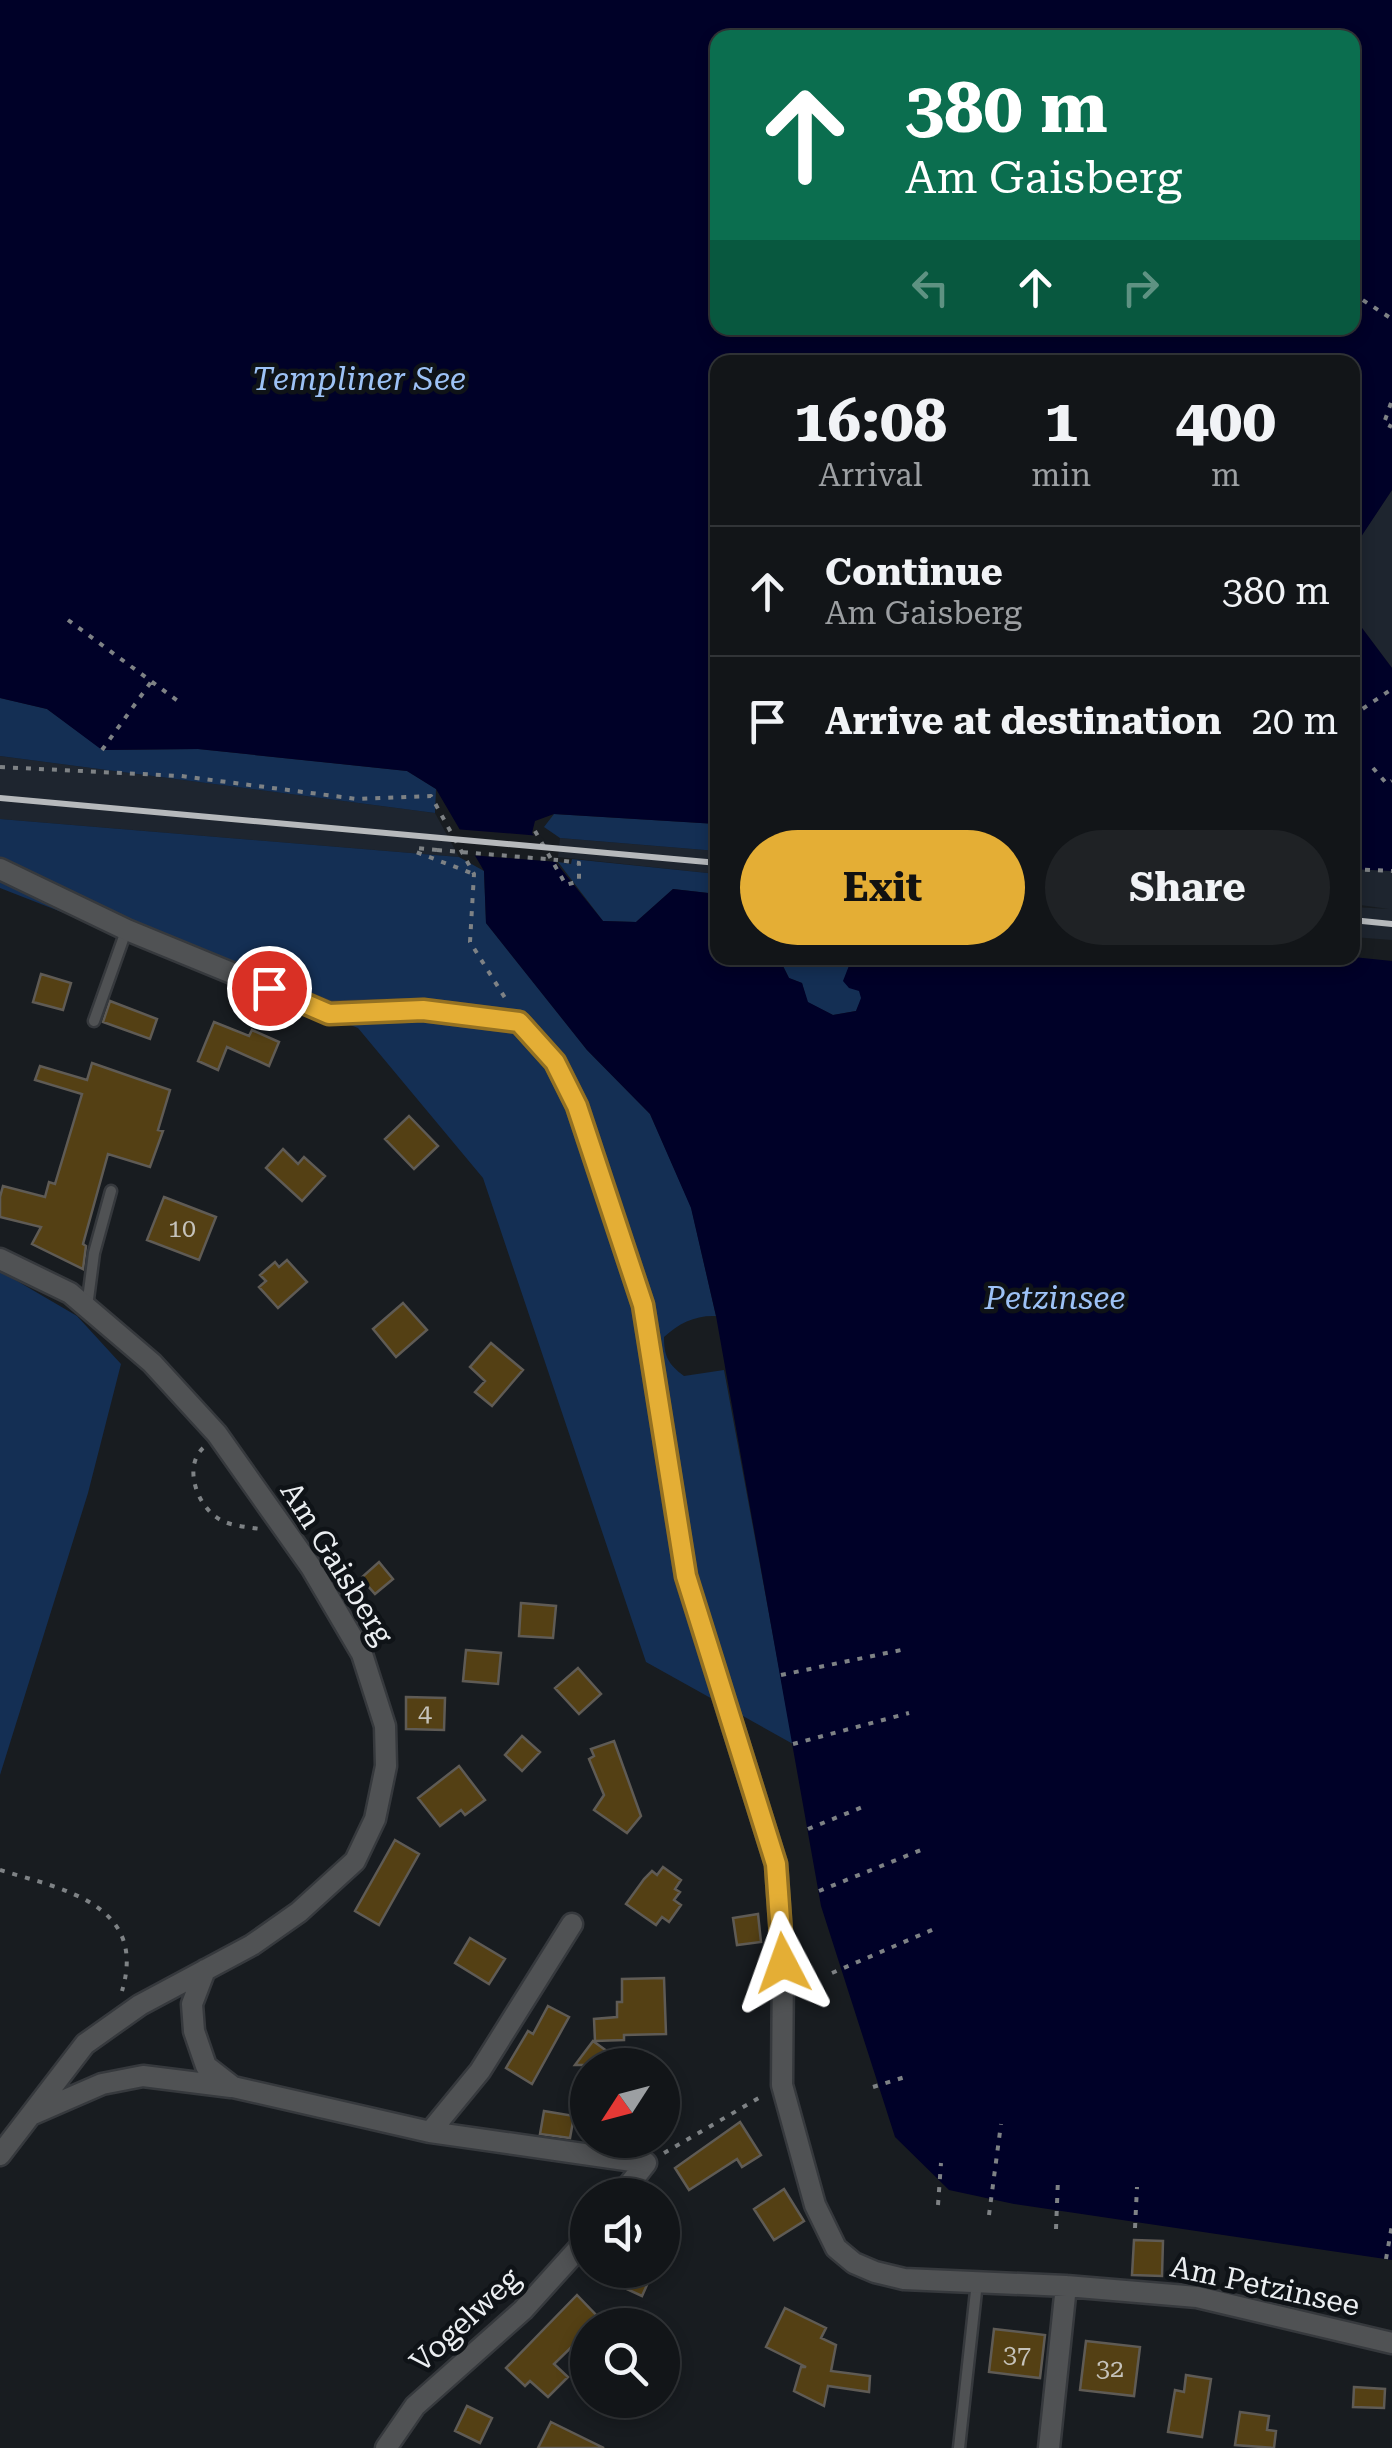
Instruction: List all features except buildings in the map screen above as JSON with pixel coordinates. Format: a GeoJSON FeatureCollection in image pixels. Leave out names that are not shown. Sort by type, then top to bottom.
{"type":"FeatureCollection","features":[{"type":"Feature","properties":{"kind":"street"},"geometry":{"type":"LineString","coordinates":[[0,869],[127,930],[329,1014],[423,1010],[519,1022]]}},
{"type":"Feature","properties":{"kind":"street","name":"Am Petzinsee"},"geometry":{"type":"LineString","coordinates":[[519,1022],[555,1062],[577,1106],[643,1305],[686,1576],[776,1864],[783,1963],[782,2085],[814,2206],[836,2248],[854,2263],[904,2279],[1197,2297],[1392,2343]]}},
{"type":"Feature","properties":{"kind":"street","name":"Am Gaisberg"},"geometry":{"type":"LineString","coordinates":[[0,1259],[70,1293],[152,1363],[217,1434],[311,1567],[362,1654],[385,1726],[386,1766],[376,1819],[355,1861],[299,1912],[252,1945],[140,2006],[84,2044],[0,2155]]}},
{"type":"Feature","properties":{"kind":"street"},"geometry":{"type":"LineString","coordinates":[[430,2132],[480,2070],[572,1924]]}},
{"type":"Feature","properties":{"kind":"street"},"geometry":{"type":"LineString","coordinates":[[205,1970],[192,2004],[194,2031],[206,2066],[233,2087]]}},
{"type":"Feature","properties":{"kind":"street"},"geometry":{"type":"LineString","coordinates":[[28,2116],[102,2084],[143,2076],[233,2087],[430,2132],[646,2163],[634,2178]]}},
{"type":"Feature","properties":{"kind":"street","name":"Vogelweg"},"geometry":{"type":"LineString","coordinates":[[386,2448],[416,2406],[523,2310],[570,2258]]}},
{"type":"Feature","properties":{"kind":"street"},"geometry":{"type":"LineString","coordinates":[[1049,2448],[1066,2286]]}},
{"type":"Feature","properties":{"kind":"lane"},"geometry":{"type":"LineString","coordinates":[[94,1022],[127,930]]}},
{"type":"Feature","properties":{"kind":"lane"},"geometry":{"type":"LineString","coordinates":[[87,1308],[94,1254],[111,1191]]}},
{"type":"Feature","properties":{"kind":"lane"},"geometry":{"type":"LineString","coordinates":[[960,2448],[977,2282]]}},
{"type":"Feature","properties":{"kind":"path"},"geometry":{"type":"LineString","coordinates":[[1360,299],[1392,320]]}},
{"type":"Feature","properties":{"kind":"path"},"geometry":{"type":"LineString","coordinates":[[1391,403],[1384,423],[1392,427]]}},
{"type":"Feature","properties":{"kind":"path"},"geometry":{"type":"LineString","coordinates":[[68,620],[178,701]]}},
{"type":"Feature","properties":{"kind":"path"},"geometry":{"type":"LineString","coordinates":[[102,750],[151,682]]}},
{"type":"Feature","properties":{"kind":"path"},"geometry":{"type":"LineString","coordinates":[[1360,711],[1392,689]]}},
{"type":"Feature","properties":{"kind":"path"},"geometry":{"type":"LineString","coordinates":[[0,767],[181,776],[357,799],[431,796],[474,874],[470,942],[519,1022]]}},
{"type":"Feature","properties":{"kind":"path"},"geometry":{"type":"LineString","coordinates":[[1373,768],[1387,784],[1392,781]]}},
{"type":"Feature","properties":{"kind":"path"},"geometry":{"type":"LineString","coordinates":[[474,874],[416,852],[416,848],[437,850],[558,860],[579,863],[578,881],[566,886],[535,832]]}},
{"type":"Feature","properties":{"kind":"path"},"geometry":{"type":"LineString","coordinates":[[1360,869],[1392,872]]}},
{"type":"Feature","properties":{"kind":"path"},"geometry":{"type":"LineString","coordinates":[[217,1434],[196,1454],[193,1470],[203,1503],[220,1520],[268,1531],[281,1525]]}},
{"type":"Feature","properties":{"kind":"path"},"geometry":{"type":"LineString","coordinates":[[781,1675],[906,1649]]}},
{"type":"Feature","properties":{"kind":"path"},"geometry":{"type":"LineString","coordinates":[[793,1744],[910,1713]]}},
{"type":"Feature","properties":{"kind":"path"},"geometry":{"type":"LineString","coordinates":[[808,1829],[864,1806]]}},
{"type":"Feature","properties":{"kind":"path"},"geometry":{"type":"LineString","coordinates":[[819,1891],[921,1850]]}},
{"type":"Feature","properties":{"kind":"path"},"geometry":{"type":"LineString","coordinates":[[0,1870],[63,1889],[100,1906],[116,1923],[126,1947],[128,1972],[122,1990]]}},
{"type":"Feature","properties":{"kind":"path"},"geometry":{"type":"LineString","coordinates":[[832,1974],[934,1929]]}},
{"type":"Feature","properties":{"kind":"path"},"geometry":{"type":"LineString","coordinates":[[873,2087],[905,2077]]}},
{"type":"Feature","properties":{"kind":"path"},"geometry":{"type":"LineString","coordinates":[[646,2163],[782,2085]]}},
{"type":"Feature","properties":{"kind":"path"},"geometry":{"type":"LineString","coordinates":[[990,2215],[1001,2124]]}},
{"type":"Feature","properties":{"kind":"path"},"geometry":{"type":"LineString","coordinates":[[938,2205],[941,2163]]}},
{"type":"Feature","properties":{"kind":"path"},"geometry":{"type":"LineString","coordinates":[[1056,2229],[1058,2179]]}},
{"type":"Feature","properties":{"kind":"path"},"geometry":{"type":"LineString","coordinates":[[1135,2228],[1137,2186]]}},
{"type":"Feature","properties":{"kind":"path"},"geometry":{"type":"LineString","coordinates":[[1386,2260],[1392,2225]]}},
{"type":"Feature","properties":{"kind":"shaded area"},"geometry":{"type":"Polygon","coordinates":[[[1392,490],[1392,668],[1360,625],[1360,537],[1392,490]]]}},
{"type":"Feature","properties":{"kind":"shaded area"},"geometry":{"type":"Polygon","coordinates":[[[0,698],[47,709],[103,750],[198,749],[407,771],[436,789],[435,813],[0,756],[0,698]]]}},
{"type":"Feature","properties":{"kind":"shaded area"},"geometry":{"type":"Polygon","coordinates":[[[0,756],[435,813],[459,857],[0,819],[0,756]]]}},
{"type":"Feature","properties":{"kind":"shaded area"},"geometry":{"type":"Polygon","coordinates":[[[554,814],[710,824],[710,850],[560,838],[544,827],[554,814]]]}},
{"type":"Feature","properties":{"kind":"shaded area"},"geometry":{"type":"Polygon","coordinates":[[[0,819],[459,857],[484,871],[486,923],[587,1050],[650,1114],[691,1207],[716,1316],[695,1319],[676,1328],[664,1337],[665,1349],[668,1359],[684,1376],[724,1370],[793,1744],[646,1662],[483,1178],[358,1028],[0,888],[0,819]]]}},
{"type":"Feature","properties":{"kind":"shaded area"},"geometry":{"type":"Polygon","coordinates":[[[560,838],[710,850],[710,873],[558,857],[560,838]]]}},
{"type":"Feature","properties":{"kind":"shaded area"},"geometry":{"type":"Polygon","coordinates":[[[572,859],[710,873],[710,893],[673,889],[636,922],[603,921],[558,862],[571,864],[572,859]]]}},
{"type":"Feature","properties":{"kind":"shaded area"},"geometry":{"type":"Polygon","coordinates":[[[1360,869],[1392,871],[1392,940],[1360,938],[1360,907],[1389,909],[1360,905],[1360,869]]]}},
{"type":"Feature","properties":{"kind":"shaded area"},"geometry":{"type":"Polygon","coordinates":[[[782,965],[851,965],[862,998],[856,1011],[833,1015],[807,1002],[802,983],[789,978],[782,965]]]}},
{"type":"Feature","properties":{"kind":"shaded area"},"geometry":{"type":"Polygon","coordinates":[[[0,1271],[77,1316],[121,1364],[88,1493],[0,1775],[0,1271]]]}},
{"type":"Feature","properties":{"kind":"water"},"geometry":{"type":"Polygon","coordinates":[[[0,0],[1392,0],[1392,490],[1360,538],[1360,355],[710,355],[710,824],[554,814],[535,821],[532,833],[603,921],[636,922],[673,889],[710,893],[710,965],[782,965],[789,978],[802,983],[808,1002],[833,1015],[856,1011],[861,998],[859,991],[843,981],[849,965],[1360,965],[1360,958],[1392,961],[1392,2260],[1014,2204],[949,2190],[895,2137],[821,1906],[716,1316],[691,1208],[650,1114],[587,1050],[486,923],[484,871],[436,789],[407,771],[198,749],[102,750],[47,709],[0,698],[0,0]]]}},
{"type":"Feature","properties":{"kind":"water"},"geometry":{"type":"Polygon","coordinates":[[[1360,625],[1392,668],[1392,871],[1360,869],[1360,625]]]}},
{"type":"Feature","properties":{"kind":"pier"},"geometry":{"type":"Polygon","coordinates":[[[454,829],[541,836],[558,862],[469,855],[454,829]]]}},
{"type":"Feature","properties":{"kind":"railway"},"geometry":{"type":"LineString","coordinates":[[0,798],[710,862]]}},
{"type":"Feature","properties":{"kind":"railway"},"geometry":{"type":"LineString","coordinates":[[1360,921],[1392,924]]}},
{"type":"Feature","properties":{"kind":"route"},"geometry":{"type":"LineString","coordinates":[[269,988],[329,1014],[423,1010],[519,1022],[555,1062],[577,1106],[643,1305],[686,1576],[776,1864],[783,1963]]}},
{"type":"Feature","properties":{"kind":"water label","name":"Templiner See"},"geometry":{"type":"Point","coordinates":[359,379]}},
{"type":"Feature","properties":{"kind":"water label","name":"Petzinsee"},"geometry":{"type":"Point","coordinates":[1055,1298]}}]}
